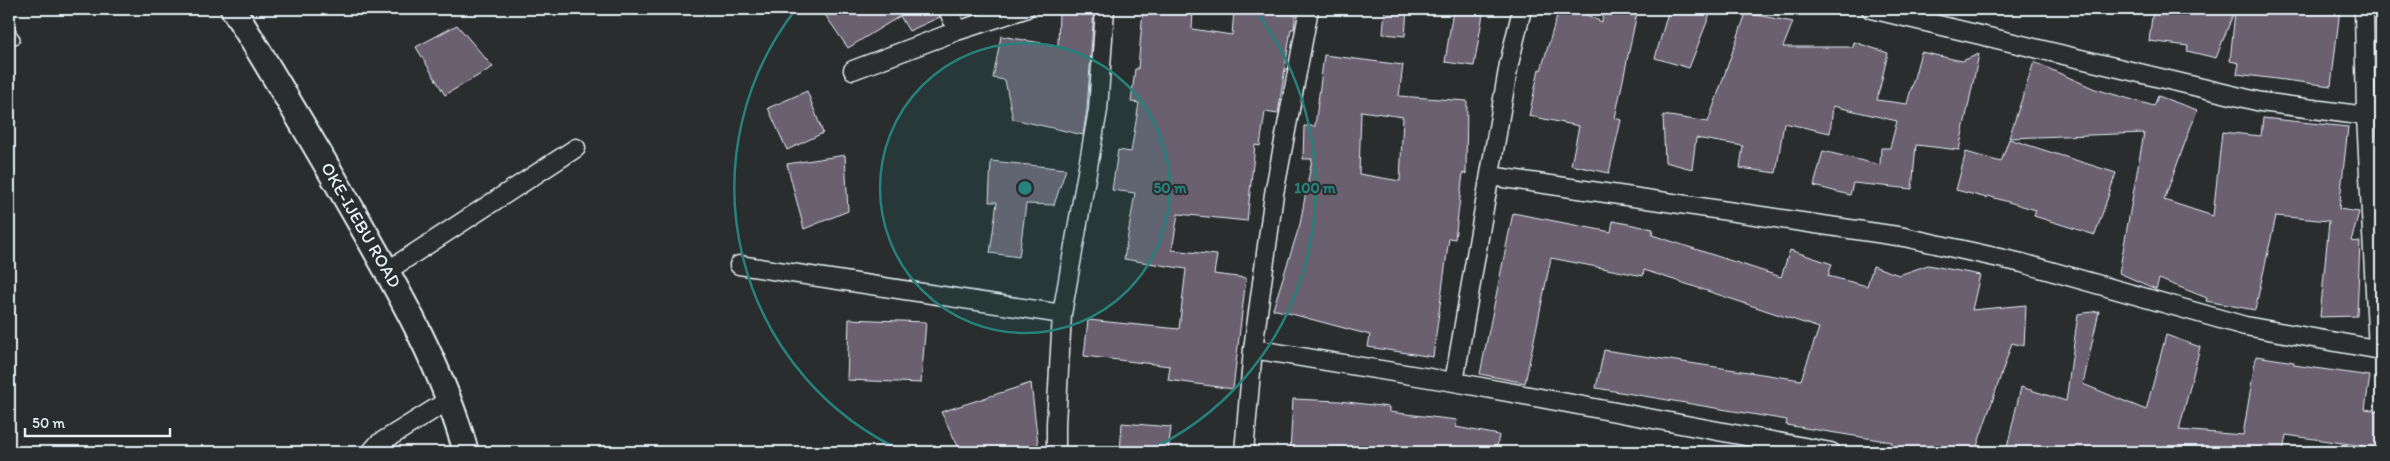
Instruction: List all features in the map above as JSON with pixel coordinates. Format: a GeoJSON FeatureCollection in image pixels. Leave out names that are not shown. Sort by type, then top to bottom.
{"type":"FeatureCollection","features":[{"type":"Feature","properties":{"kind":"main road","name":"OKE-IJEBU ROAD"},"geometry":{"type":"LineString","coordinates":[[233,9],[306,128],[412,314],[437,367],[466,452]]}},
{"type":"Feature","properties":{"kind":"street"},"geometry":{"type":"LineString","coordinates":[[948,9],[957,30]]}},
{"type":"Feature","properties":{"kind":"street"},"geometry":{"type":"LineString","coordinates":[[853,70],[957,30],[1024,9]]}},
{"type":"Feature","properties":{"kind":"street"},"geometry":{"type":"LineString","coordinates":[[1056,452],[1062,314],[1098,110],[1105,9]]}},
{"type":"Feature","properties":{"kind":"street"},"geometry":{"type":"LineString","coordinates":[[1244,452],[1253,348],[1274,194],[1309,9]]}},
{"type":"Feature","properties":{"kind":"street"},"geometry":{"type":"LineString","coordinates":[[1454,382],[1509,64],[1522,9]]}},
{"type":"Feature","properties":{"kind":"street"},"geometry":{"type":"LineString","coordinates":[[1871,9],[2261,102],[2366,116]]}},
{"type":"Feature","properties":{"kind":"street"},"geometry":{"type":"LineString","coordinates":[[1490,176],[1904,237],[2022,263],[2245,326],[2380,350],[2366,116],[2364,9]]}},
{"type":"Feature","properties":{"kind":"street"},"geometry":{"type":"LineString","coordinates":[[387,271],[576,148]]}},
{"type":"Feature","properties":{"kind":"street"},"geometry":{"type":"LineString","coordinates":[[739,264],[1062,314]]}},
{"type":"Feature","properties":{"kind":"street"},"geometry":{"type":"LineString","coordinates":[[1253,348],[1454,382],[1831,452]]}},
{"type":"Feature","properties":{"kind":"street"},"geometry":{"type":"LineString","coordinates":[[371,452],[378,444],[449,400]]}},
{"type":"Feature","properties":{"kind":"lane"},"geometry":{"type":"LineString","coordinates":[[9,30],[15,39]]}},
{"type":"Feature","properties":{"kind":"building"},"geometry":{"type":"Polygon","coordinates":[[[821,9],[938,9],[940,17],[909,31],[900,16],[848,48],[821,9]]]}},
{"type":"Feature","properties":{"kind":"building"},"geometry":{"type":"Polygon","coordinates":[[[1094,9],[1087,109],[1083,135],[1013,119],[1005,80],[993,78],[1001,36],[1058,46],[1059,10],[1094,9]]]}},
{"type":"Feature","properties":{"kind":"building"},"geometry":{"type":"Polygon","coordinates":[[[1143,9],[1193,11],[1192,29],[1232,35],[1234,9],[1296,9],[1294,29],[1291,29],[1278,114],[1265,112],[1260,146],[1255,145],[1247,221],[1178,214],[1172,250],[1217,255],[1214,274],[1246,278],[1233,389],[1168,380],[1170,366],[1084,356],[1088,320],[1179,329],[1186,269],[1124,259],[1135,193],[1112,190],[1118,150],[1131,152],[1139,103],[1131,102],[1135,69],[1138,69],[1143,9]]]}},
{"type":"Feature","properties":{"kind":"building"},"geometry":{"type":"Polygon","coordinates":[[[1385,9],[1407,9],[1405,36],[1383,34],[1385,9]]]}},
{"type":"Feature","properties":{"kind":"building"},"geometry":{"type":"Polygon","coordinates":[[[1559,9],[1574,9],[1602,22],[1603,9],[1616,9],[1637,13],[1615,118],[1621,120],[1609,173],[1571,165],[1579,126],[1529,116],[1539,69],[1541,70],[1559,9]]]}},
{"type":"Feature","properties":{"kind":"building"},"geometry":{"type":"Polygon","coordinates":[[[1669,9],[1712,9],[1689,68],[1655,58],[1669,9]]]}},
{"type":"Feature","properties":{"kind":"building"},"geometry":{"type":"Polygon","coordinates":[[[2153,9],[2221,9],[2234,12],[2216,58],[2187,51],[2188,46],[2149,41],[2153,9]]]}},
{"type":"Feature","properties":{"kind":"building"},"geometry":{"type":"Polygon","coordinates":[[[2246,9],[2340,9],[2331,86],[2237,74],[2239,63],[2230,61],[2235,12],[2245,14],[2246,9]]]}},
{"type":"Feature","properties":{"kind":"building"},"geometry":{"type":"Polygon","coordinates":[[[1453,10],[1483,14],[1474,66],[1445,62],[1453,10]]]}},
{"type":"Feature","properties":{"kind":"building"},"geometry":{"type":"Polygon","coordinates":[[[1746,13],[1793,22],[1783,47],[1853,47],[1854,42],[1888,53],[1877,100],[1907,104],[1921,52],[1962,61],[1979,54],[1959,150],[1916,145],[1912,189],[1853,183],[1850,195],[1814,186],[1823,151],[1880,165],[1881,148],[1890,148],[1897,121],[1833,106],[1830,133],[1784,123],[1776,173],[1740,168],[1743,146],[1696,138],[1692,169],[1665,162],[1663,115],[1708,122],[1746,13]]]}},
{"type":"Feature","properties":{"kind":"building"},"geometry":{"type":"Polygon","coordinates":[[[457,25],[493,67],[445,95],[416,47],[457,25]]]}},
{"type":"Feature","properties":{"kind":"building"},"geometry":{"type":"Polygon","coordinates":[[[1324,55],[1403,65],[1399,96],[1467,101],[1466,174],[1463,173],[1455,239],[1449,238],[1433,357],[1368,347],[1370,335],[1273,309],[1300,224],[1312,159],[1303,159],[1304,126],[1315,126],[1324,55]],[[1361,111],[1359,174],[1400,181],[1403,117],[1361,111]]]}},
{"type":"Feature","properties":{"kind":"building"},"geometry":{"type":"Polygon","coordinates":[[[2034,62],[2095,89],[2154,106],[2158,96],[2197,110],[2164,200],[2213,216],[2222,132],[2261,136],[2263,118],[2348,127],[2339,209],[2359,212],[2351,241],[2360,242],[2357,316],[2320,317],[2329,221],[2276,216],[2255,310],[2206,301],[2207,298],[2159,279],[2156,289],[2119,273],[2144,133],[2009,138],[2034,62]]]}},
{"type":"Feature","properties":{"kind":"building"},"geometry":{"type":"Polygon","coordinates":[[[807,91],[823,133],[787,150],[768,108],[807,91]]]}},
{"type":"Feature","properties":{"kind":"building"},"geometry":{"type":"Polygon","coordinates":[[[2009,139],[2116,173],[2095,235],[2034,216],[2036,210],[1988,196],[1987,198],[1956,190],[1966,152],[2001,162],[2009,139]]]}},
{"type":"Feature","properties":{"kind":"building"},"geometry":{"type":"Polygon","coordinates":[[[845,155],[848,211],[804,229],[787,164],[845,155]]]}},
{"type":"Feature","properties":{"kind":"building"},"geometry":{"type":"Polygon","coordinates":[[[991,161],[1066,169],[1054,205],[1026,204],[1019,257],[990,253],[997,202],[989,202],[991,161]]]}},
{"type":"Feature","properties":{"kind":"building"},"geometry":{"type":"Polygon","coordinates":[[[1513,213],[1611,232],[1613,221],[1653,229],[1652,235],[1781,277],[1790,250],[1832,264],[1828,276],[1867,286],[1873,266],[1899,275],[1928,265],[1980,275],[1972,310],[2026,305],[2024,346],[2012,343],[1975,452],[1910,452],[1891,446],[1892,442],[1786,425],[1787,420],[1596,388],[1604,350],[1801,380],[1819,328],[1644,270],[1643,276],[1551,258],[1525,383],[1480,374],[1513,213]]]}},
{"type":"Feature","properties":{"kind":"building"},"geometry":{"type":"Polygon","coordinates":[[[2099,311],[2083,384],[2146,410],[2166,335],[2200,347],[2179,430],[2243,435],[2256,356],[2294,362],[2294,365],[2370,376],[2365,409],[2381,411],[2381,452],[2364,452],[2364,446],[2286,435],[2283,452],[2006,452],[2021,387],[2066,401],[2078,314],[2099,311]]]}},
{"type":"Feature","properties":{"kind":"building"},"geometry":{"type":"Polygon","coordinates":[[[849,319],[926,322],[921,383],[847,380],[849,319]]]}},
{"type":"Feature","properties":{"kind":"building"},"geometry":{"type":"Polygon","coordinates":[[[1031,383],[1039,452],[961,452],[941,412],[1031,383]]]}},
{"type":"Feature","properties":{"kind":"building"},"geometry":{"type":"Polygon","coordinates":[[[1293,399],[1339,401],[1389,407],[1389,412],[1457,420],[1456,427],[1499,435],[1496,452],[1290,452],[1293,399]]]}},
{"type":"Feature","properties":{"kind":"building"},"geometry":{"type":"Polygon","coordinates":[[[1122,423],[1171,427],[1168,452],[1120,452],[1122,423]]]}}]}
